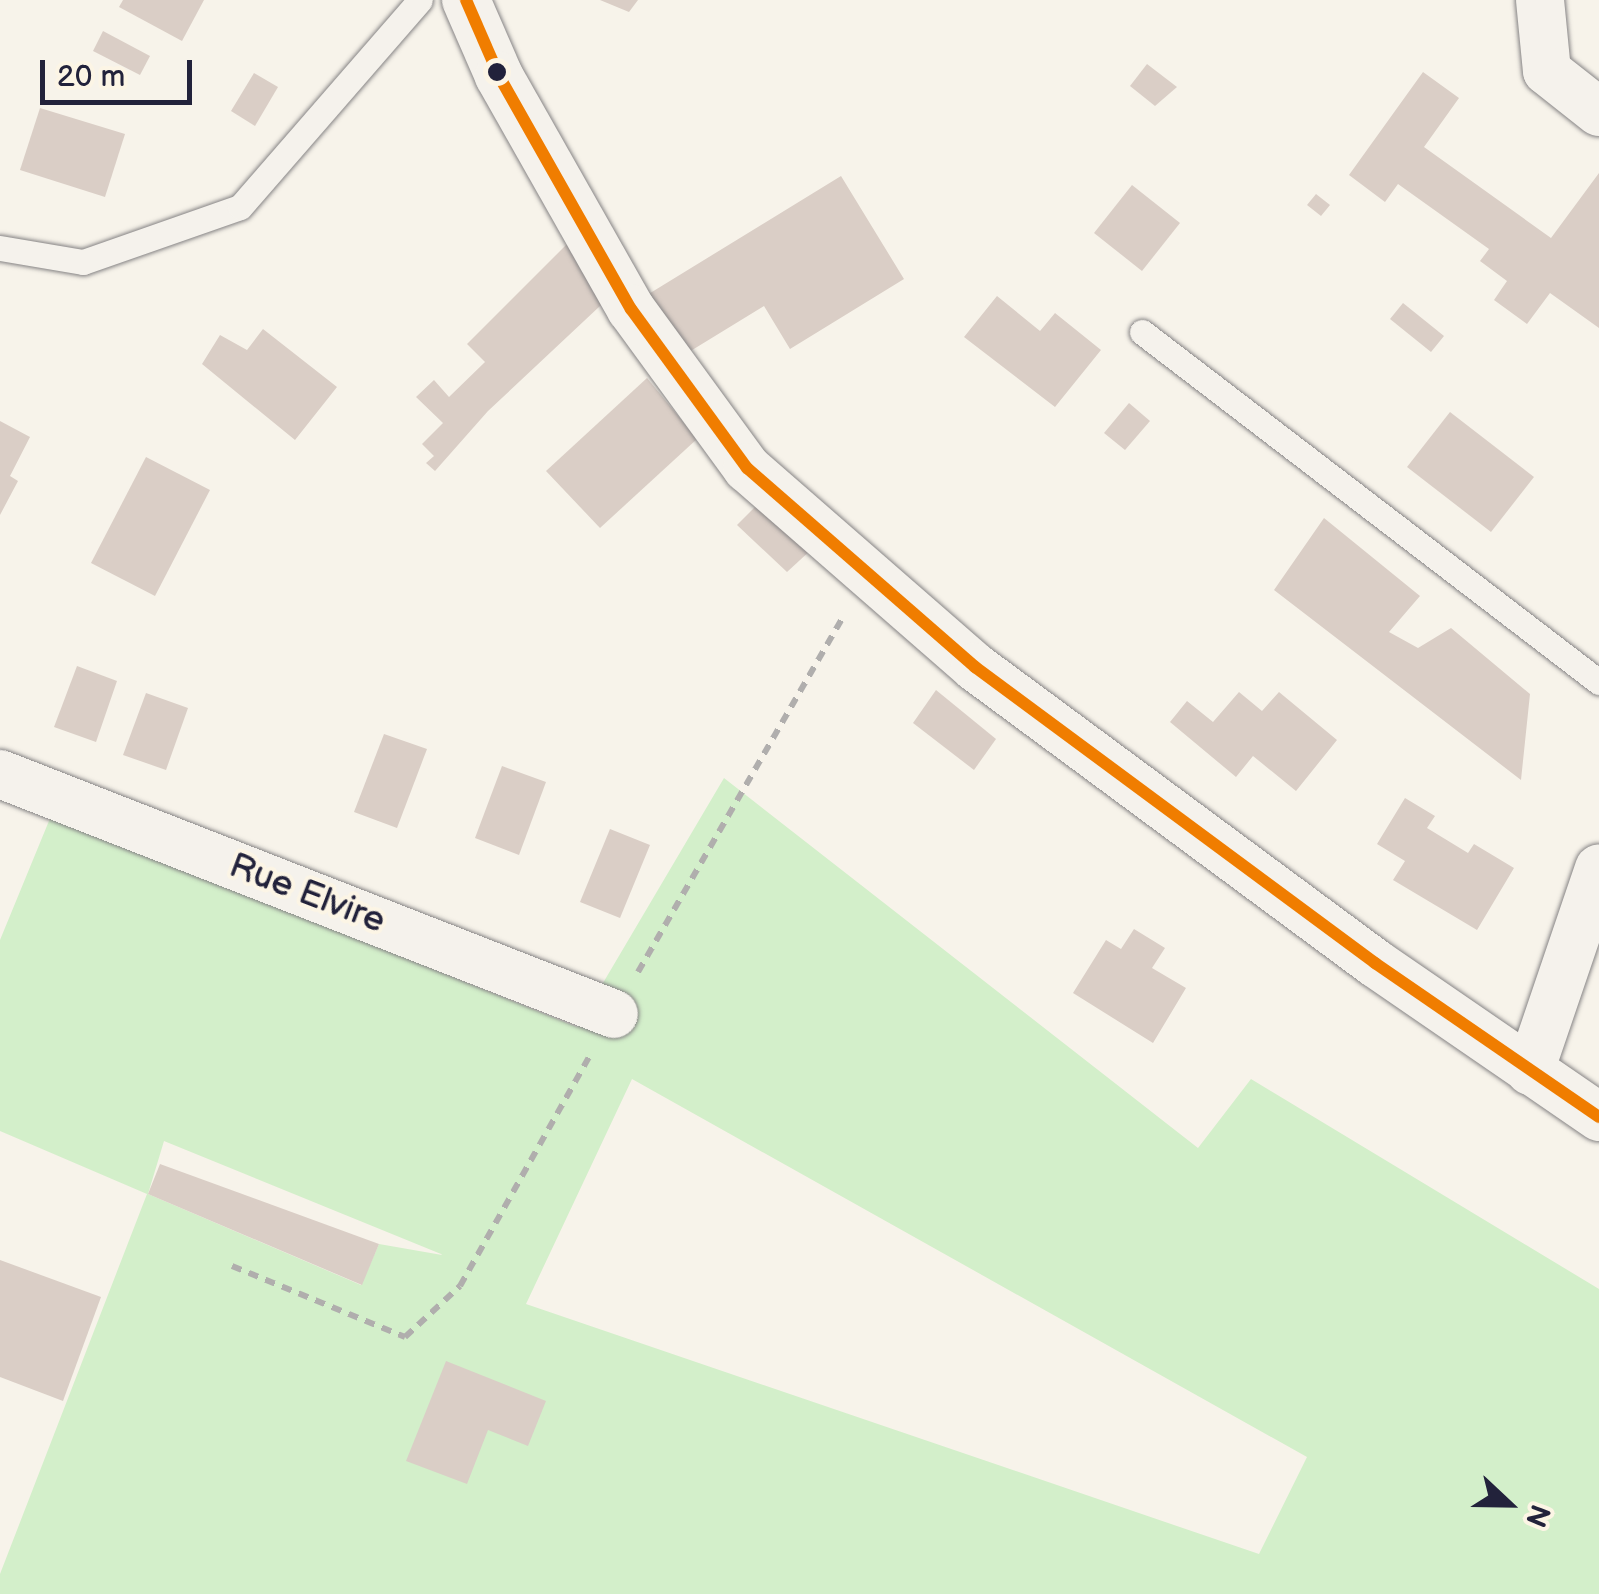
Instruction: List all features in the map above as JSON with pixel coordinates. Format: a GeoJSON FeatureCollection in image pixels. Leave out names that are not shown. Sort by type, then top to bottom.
{"type":"FeatureCollection","features":[{"type":"Feature","properties":{"kind":"street"},"geometry":{"type":"LineString","coordinates":[[466,0],[499,76],[631,309],[747,468],[976,667],[1599,1118]]}},
{"type":"Feature","properties":{"kind":"street"},"geometry":{"type":"LineString","coordinates":[[1540,0],[1547,71],[1599,112]]}},
{"type":"Feature","properties":{"kind":"street","name":"Rue Elvire"},"geometry":{"type":"LineString","coordinates":[[0,774],[614,1014]]}},
{"type":"Feature","properties":{"kind":"street"},"geometry":{"type":"LineString","coordinates":[[1530,1071],[1599,868]]}},
{"type":"Feature","properties":{"kind":"lane"},"geometry":{"type":"LineString","coordinates":[[0,248],[83,262],[240,207],[420,0]]}},
{"type":"Feature","properties":{"kind":"lane"},"geometry":{"type":"LineString","coordinates":[[1142,332],[1599,682]]}},
{"type":"Feature","properties":{"kind":"green space"},"geometry":{"type":"Polygon","coordinates":[[[724,778],[1198,1148],[1251,1079],[1599,1289],[1599,1594],[0,1594],[0,1574],[147,1194],[0,1131],[0,940],[51,816],[577,1027],[724,778]],[[632,1079],[526,1304],[1259,1554],[1307,1457],[632,1079]],[[164,1141],[148,1194],[361,1285],[379,1244],[442,1255],[441,1254],[164,1141]]]}},
{"type":"Feature","properties":{"kind":"building"},"geometry":{"type":"Polygon","coordinates":[[[123,0],[204,0],[182,41],[119,7],[123,0]]]}},
{"type":"Feature","properties":{"kind":"building"},"geometry":{"type":"Polygon","coordinates":[[[600,0],[638,0],[629,12],[600,0]]]}},
{"type":"Feature","properties":{"kind":"building"},"geometry":{"type":"Polygon","coordinates":[[[103,31],[150,56],[140,75],[93,51],[103,31]]]}},
{"type":"Feature","properties":{"kind":"building"},"geometry":{"type":"Polygon","coordinates":[[[1147,64],[1177,87],[1155,106],[1130,86],[1147,64]]]}},
{"type":"Feature","properties":{"kind":"building"},"geometry":{"type":"Polygon","coordinates":[[[1423,72],[1459,98],[1424,147],[1551,238],[1599,173],[1599,328],[1550,293],[1527,324],[1494,300],[1507,281],[1480,261],[1489,249],[1398,184],[1385,202],[1349,175],[1423,72]]]}},
{"type":"Feature","properties":{"kind":"building"},"geometry":{"type":"Polygon","coordinates":[[[254,73],[278,87],[255,126],[231,111],[254,73]]]}},
{"type":"Feature","properties":{"kind":"building"},"geometry":{"type":"Polygon","coordinates":[[[40,108],[125,134],[105,197],[20,170],[40,108]]]}},
{"type":"Feature","properties":{"kind":"building"},"geometry":{"type":"Polygon","coordinates":[[[841,176],[904,279],[790,349],[764,306],[684,355],[647,295],[841,176]]]}},
{"type":"Feature","properties":{"kind":"building"},"geometry":{"type":"Polygon","coordinates":[[[1132,185],[1180,223],[1142,271],[1094,233],[1132,185]]]}},
{"type":"Feature","properties":{"kind":"building"},"geometry":{"type":"Polygon","coordinates":[[[1316,194],[1330,205],[1321,216],[1307,205],[1316,194]]]}},
{"type":"Feature","properties":{"kind":"building"},"geometry":{"type":"Polygon","coordinates":[[[570,241],[616,291],[488,411],[435,471],[426,463],[434,456],[422,444],[443,423],[416,397],[434,380],[449,397],[485,362],[467,344],[570,241]]]}},
{"type":"Feature","properties":{"kind":"building"},"geometry":{"type":"Polygon","coordinates":[[[997,296],[1040,331],[1055,313],[1101,350],[1055,407],[964,337],[997,296]]]}},
{"type":"Feature","properties":{"kind":"building"},"geometry":{"type":"Polygon","coordinates":[[[1403,303],[1444,336],[1431,352],[1390,319],[1403,303]]]}},
{"type":"Feature","properties":{"kind":"building"},"geometry":{"type":"Polygon","coordinates":[[[263,329],[337,387],[295,440],[202,364],[220,335],[247,350],[263,329]]]}},
{"type":"Feature","properties":{"kind":"building"},"geometry":{"type":"Polygon","coordinates":[[[647,378],[697,439],[600,528],[546,471],[647,378]]]}},
{"type":"Feature","properties":{"kind":"building"},"geometry":{"type":"Polygon","coordinates":[[[1129,403],[1150,421],[1125,450],[1104,433],[1129,403]]]}},
{"type":"Feature","properties":{"kind":"building"},"geometry":{"type":"Polygon","coordinates":[[[1450,412],[1534,477],[1491,532],[1407,467],[1450,412]]]}},
{"type":"Feature","properties":{"kind":"building"},"geometry":{"type":"Polygon","coordinates":[[[0,421],[30,437],[10,476],[18,481],[0,515],[0,421]]]}},
{"type":"Feature","properties":{"kind":"building"},"geometry":{"type":"Polygon","coordinates":[[[146,457],[210,490],[155,596],[91,563],[146,457]]]}},
{"type":"Feature","properties":{"kind":"building"},"geometry":{"type":"Polygon","coordinates":[[[760,502],[812,549],[787,572],[737,525],[760,502]]]}},
{"type":"Feature","properties":{"kind":"building"},"geometry":{"type":"Polygon","coordinates":[[[1324,518],[1420,596],[1389,632],[1418,648],[1451,628],[1530,694],[1521,780],[1274,590],[1324,518]]]}},
{"type":"Feature","properties":{"kind":"building"},"geometry":{"type":"Polygon","coordinates":[[[77,666],[117,681],[96,742],[54,727],[77,666]]]}},
{"type":"Feature","properties":{"kind":"building"},"geometry":{"type":"Polygon","coordinates":[[[936,690],[996,739],[974,770],[913,723],[936,690]]]}},
{"type":"Feature","properties":{"kind":"building"},"geometry":{"type":"Polygon","coordinates":[[[1239,692],[1262,711],[1279,692],[1337,740],[1296,791],[1253,756],[1236,777],[1170,722],[1187,701],[1213,722],[1239,692]]]}},
{"type":"Feature","properties":{"kind":"building"},"geometry":{"type":"Polygon","coordinates":[[[146,693],[188,708],[166,770],[123,755],[146,693]]]}},
{"type":"Feature","properties":{"kind":"building"},"geometry":{"type":"Polygon","coordinates":[[[384,734],[427,749],[397,828],[354,812],[384,734]]]}},
{"type":"Feature","properties":{"kind":"building"},"geometry":{"type":"Polygon","coordinates":[[[502,766],[546,782],[519,855],[475,838],[502,766]]]}},
{"type":"Feature","properties":{"kind":"building"},"geometry":{"type":"Polygon","coordinates":[[[1405,798],[1435,816],[1427,828],[1468,853],[1474,844],[1514,868],[1477,930],[1393,880],[1405,861],[1377,844],[1405,798]]]}},
{"type":"Feature","properties":{"kind":"building"},"geometry":{"type":"Polygon","coordinates":[[[610,829],[650,845],[620,918],[580,902],[610,829]]]}},
{"type":"Feature","properties":{"kind":"building"},"geometry":{"type":"Polygon","coordinates":[[[1134,929],[1165,948],[1152,968],[1186,988],[1153,1043],[1073,993],[1106,940],[1121,949],[1134,929]]]}},
{"type":"Feature","properties":{"kind":"building"},"geometry":{"type":"Polygon","coordinates":[[[160,1164],[379,1244],[362,1285],[148,1194],[160,1164]]]}},
{"type":"Feature","properties":{"kind":"building"},"geometry":{"type":"Polygon","coordinates":[[[0,1260],[101,1297],[63,1401],[0,1377],[0,1260]]]}},
{"type":"Feature","properties":{"kind":"building"},"geometry":{"type":"Polygon","coordinates":[[[446,1361],[546,1401],[528,1446],[488,1430],[467,1484],[406,1461],[446,1361]]]}},
{"type":"Feature","properties":{"kind":"transit line"},"geometry":{"type":"LineString","coordinates":[[466,0],[499,76],[631,309],[747,468],[975,667],[1375,963],[1599,1117]]}}]}
